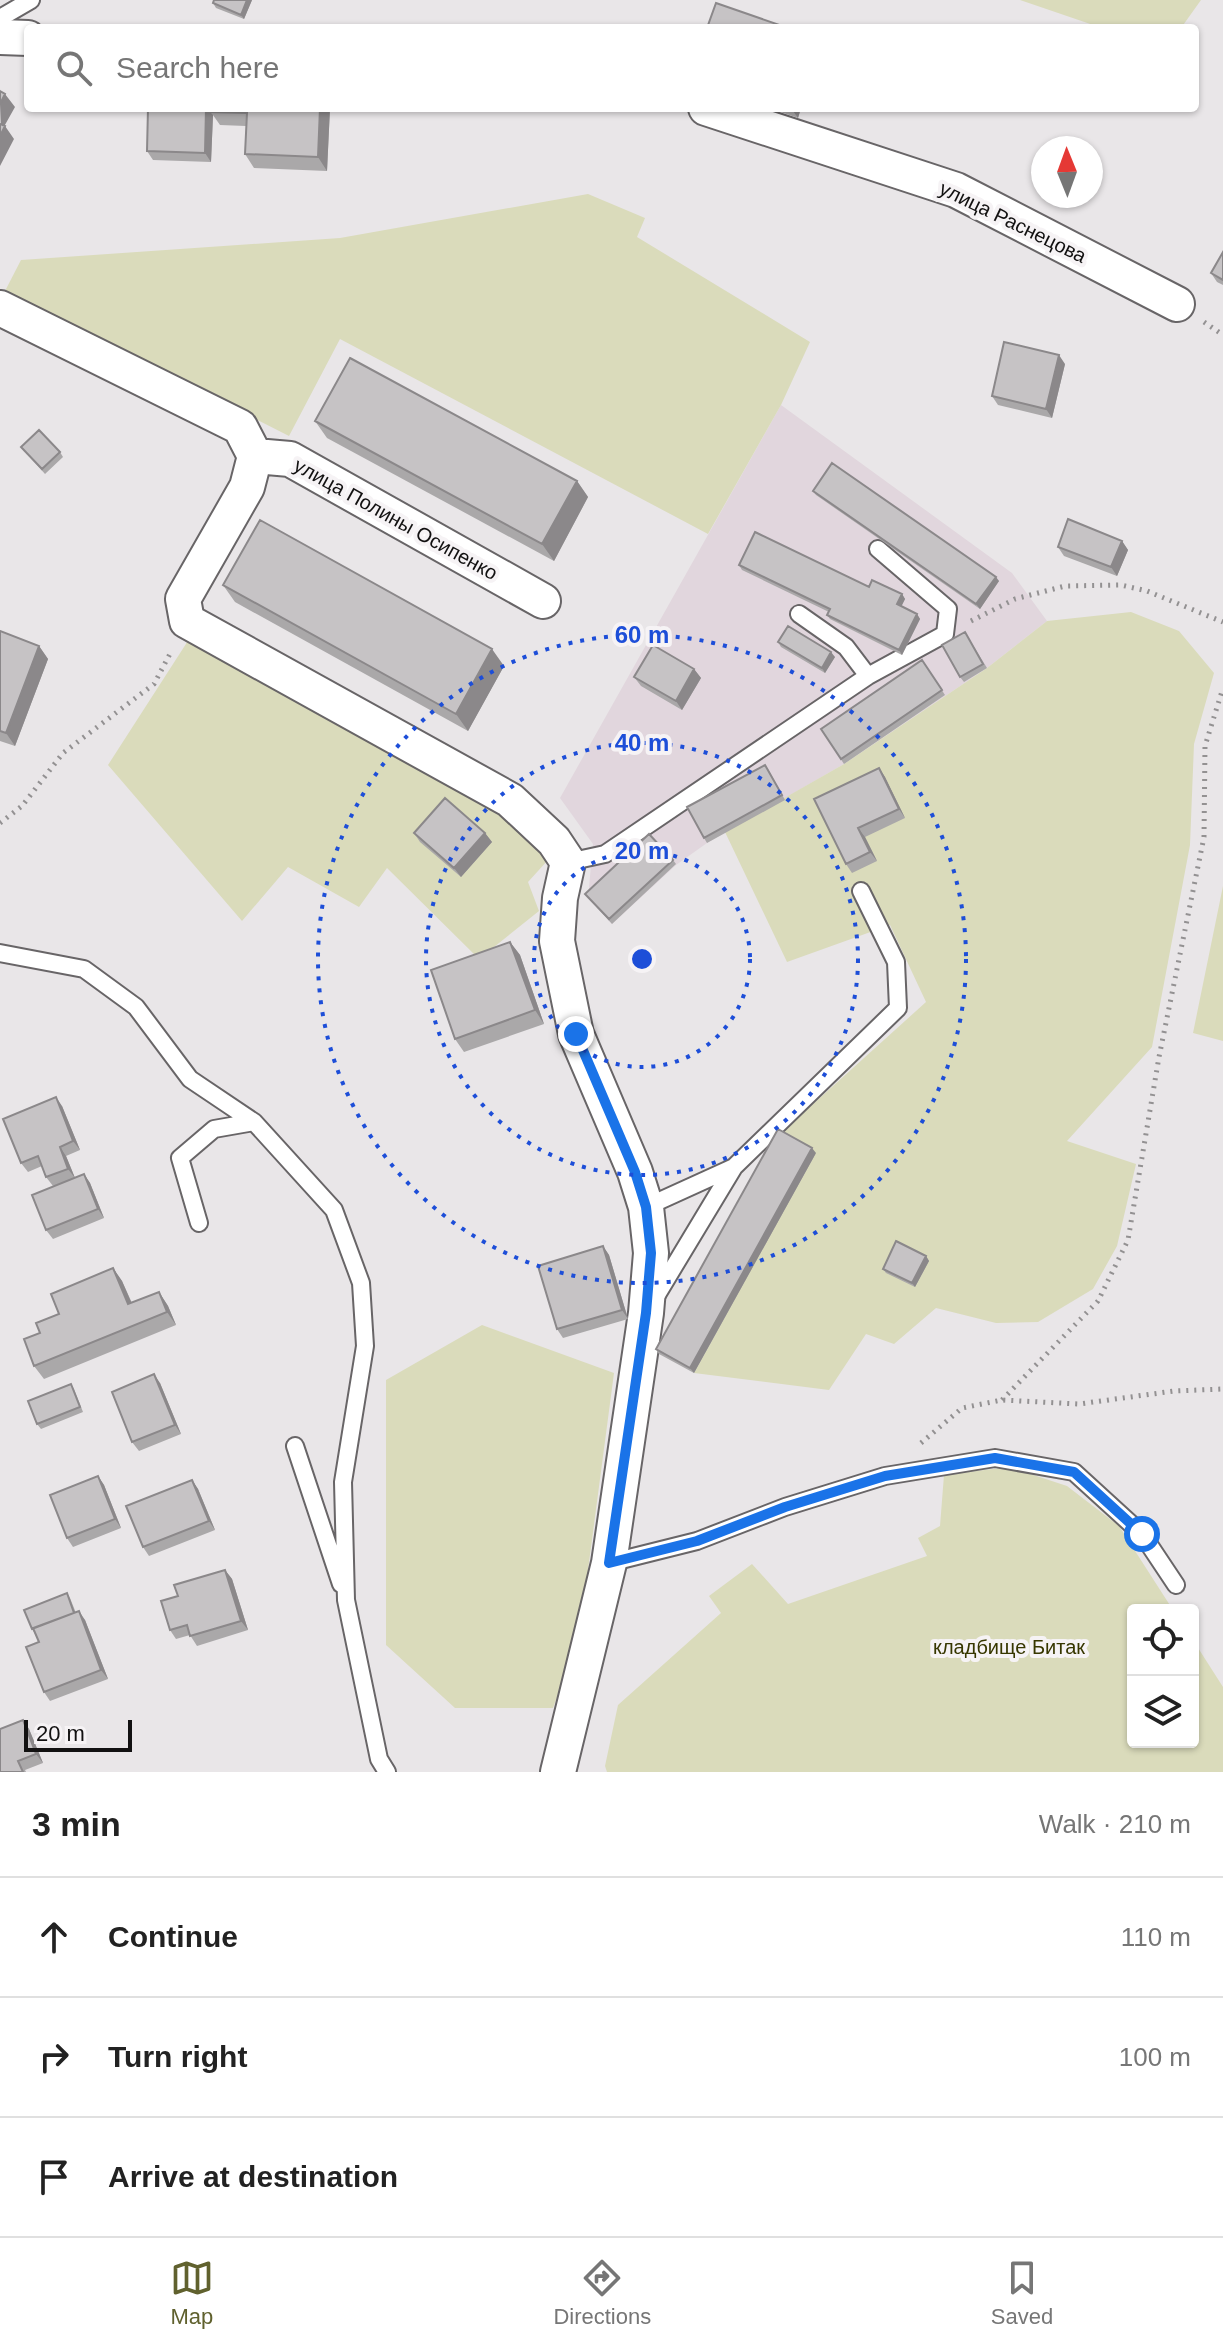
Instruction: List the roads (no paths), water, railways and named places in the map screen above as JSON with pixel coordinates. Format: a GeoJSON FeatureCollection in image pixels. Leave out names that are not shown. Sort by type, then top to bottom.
{"type":"FeatureCollection","features":[{"type":"Feature","properties":{"kind":"street"},"geometry":{"type":"LineString","coordinates":[[0,37],[24,38]]}},
{"type":"Feature","properties":{"kind":"street","name":"улица Раснецова"},"geometry":{"type":"LineString","coordinates":[[718,112],[956,190],[1177,304]]}},
{"type":"Feature","properties":{"kind":"street"},"geometry":{"type":"LineString","coordinates":[[0,308],[240,427],[255,456],[247,487],[183,599],[187,621],[510,800],[554,841],[568,862],[560,898],[557,941],[576,1034],[635,1172],[646,1207],[651,1253],[646,1313],[609,1563],[558,1772]]}},
{"type":"Feature","properties":{"kind":"street","name":"улица Полины Осипенко"},"geometry":{"type":"LineString","coordinates":[[255,456],[290,459],[543,601]]}},
{"type":"Feature","properties":{"kind":"lane"},"geometry":{"type":"LineString","coordinates":[[0,18],[31,0]]}},
{"type":"Feature","properties":{"kind":"lane"},"geometry":{"type":"LineString","coordinates":[[568,862],[605,854],[868,676],[945,634],[948,609],[878,549]]}},
{"type":"Feature","properties":{"kind":"lane"},"geometry":{"type":"LineString","coordinates":[[799,614],[846,647],[868,676]]}},
{"type":"Feature","properties":{"kind":"lane"},"geometry":{"type":"LineString","coordinates":[[646,1313],[734,1167],[898,1008],[896,962],[861,891]]}},
{"type":"Feature","properties":{"kind":"lane"},"geometry":{"type":"LineString","coordinates":[[0,953],[84,969],[136,1007],[190,1079],[254,1122],[334,1210],[361,1283],[365,1346],[343,1482],[346,1600]]}},
{"type":"Feature","properties":{"kind":"lane"},"geometry":{"type":"LineString","coordinates":[[199,1223],[180,1158],[214,1129],[254,1122]]}},
{"type":"Feature","properties":{"kind":"lane"},"geometry":{"type":"LineString","coordinates":[[646,1207],[734,1167]]}},
{"type":"Feature","properties":{"kind":"lane"},"geometry":{"type":"LineString","coordinates":[[295,1446],[346,1600],[379,1759],[387,1772]]}},
{"type":"Feature","properties":{"kind":"lane"},"geometry":{"type":"LineString","coordinates":[[609,1563],[697,1541],[785,1507],[885,1476],[995,1458],[1074,1472],[1142,1534],[1176,1585]]}},
{"type":"Feature","properties":{"kind":"park label","name":"кладбище Битак"},"geometry":{"type":"Point","coordinates":[1009,1647]}}]}
